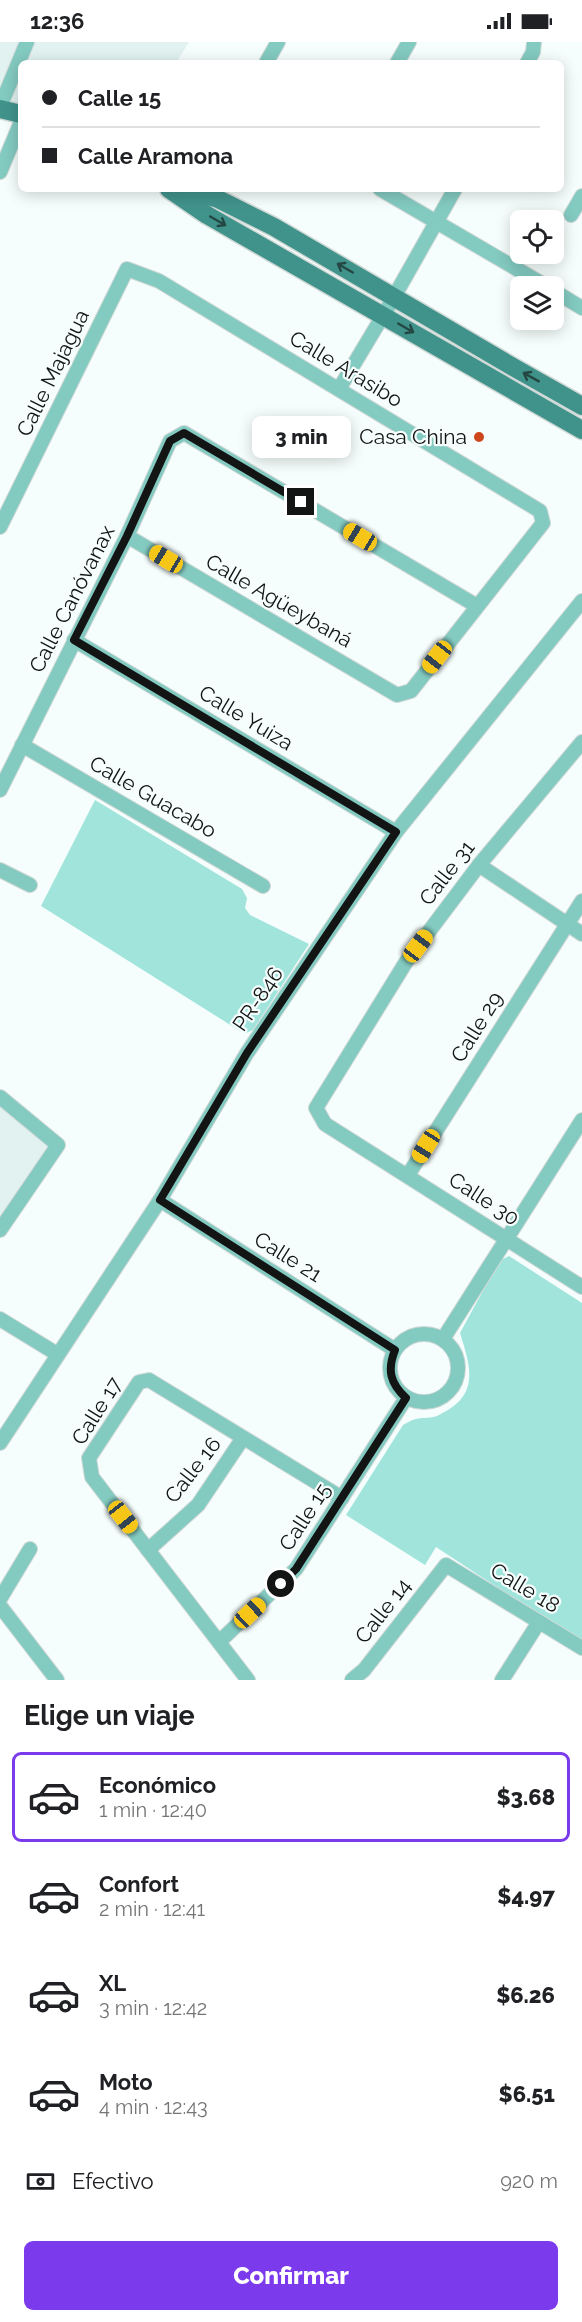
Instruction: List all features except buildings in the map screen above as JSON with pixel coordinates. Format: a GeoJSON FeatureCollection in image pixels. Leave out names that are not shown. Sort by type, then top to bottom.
{"type":"FeatureCollection","features":[{"type":"Feature","properties":{"kind":"main road"},"geometry":{"type":"LineString","coordinates":[[0,108],[18,113]]}},
{"type":"Feature","properties":{"kind":"main road"},"geometry":{"type":"LineString","coordinates":[[173,192],[207,215],[582,430]]}},
{"type":"Feature","properties":{"kind":"main road"},"geometry":{"type":"LineString","coordinates":[[195,192],[218,199],[274,227],[513,368],[582,406]]}},
{"type":"Feature","properties":{"kind":"street"},"geometry":{"type":"LineString","coordinates":[[20,60],[27,42]]}},
{"type":"Feature","properties":{"kind":"street"},"geometry":{"type":"LineString","coordinates":[[268,60],[278,42]]}},
{"type":"Feature","properties":{"kind":"street"},"geometry":{"type":"LineString","coordinates":[[398,60],[409,42]]}},
{"type":"Feature","properties":{"kind":"street"},"geometry":{"type":"LineString","coordinates":[[529,60],[533,52],[534,42]]}},
{"type":"Feature","properties":{"kind":"street"},"geometry":{"type":"LineString","coordinates":[[0,108],[18,64]]}},
{"type":"Feature","properties":{"kind":"street"},"geometry":{"type":"LineString","coordinates":[[0,172],[18,129]]}},
{"type":"Feature","properties":{"kind":"street"},"geometry":{"type":"LineString","coordinates":[[385,192],[529,276]]}},
{"type":"Feature","properties":{"kind":"street"},"geometry":{"type":"LineString","coordinates":[[339,389],[453,192]]}},
{"type":"Feature","properties":{"kind":"street"},"geometry":{"type":"LineString","coordinates":[[571,215],[582,196]]}},
{"type":"Feature","properties":{"kind":"street","name":"Calle Arasibo"},"geometry":{"type":"LineString","coordinates":[[127,269],[159,281],[540,511],[543,523],[477,606]]}},
{"type":"Feature","properties":{"kind":"street","name":"Calle Majagua"},"geometry":{"type":"LineString","coordinates":[[0,528],[127,269]]}},
{"type":"Feature","properties":{"kind":"street"},"geometry":{"type":"LineString","coordinates":[[564,297],[582,308]]}},
{"type":"Feature","properties":{"kind":"street","name":"Calle Canóvanax"},"geometry":{"type":"LineString","coordinates":[[0,790],[127,536],[170,441],[184,433],[477,606]]}},
{"type":"Feature","properties":{"kind":"street","name":"Calle Agüeybaná"},"geometry":{"type":"LineString","coordinates":[[127,536],[397,695],[411,691],[477,606]]}},
{"type":"Feature","properties":{"kind":"street","name":"PR-846"},"geometry":{"type":"LineString","coordinates":[[0,1443],[160,1200],[247,1053],[396,832],[582,601]]}},
{"type":"Feature","properties":{"kind":"street","name":"Calle Yuiza"},"geometry":{"type":"LineString","coordinates":[[74,640],[396,832]]}},
{"type":"Feature","properties":{"kind":"street","name":"Calle 31"},"geometry":{"type":"LineString","coordinates":[[332,1128],[325,1124],[316,1108],[406,962],[478,865],[582,742]]}},
{"type":"Feature","properties":{"kind":"street","name":"Calle Guacabo"},"geometry":{"type":"LineString","coordinates":[[22,745],[263,886]]}},
{"type":"Feature","properties":{"kind":"street"},"geometry":{"type":"LineString","coordinates":[[478,865],[582,934]]}},
{"type":"Feature","properties":{"kind":"street"},"geometry":{"type":"LineString","coordinates":[[0,870],[30,885]]}},
{"type":"Feature","properties":{"kind":"street","name":"Calle 29"},"geometry":{"type":"LineString","coordinates":[[408,1175],[582,901]]}},
{"type":"Feature","properties":{"kind":"street"},"geometry":{"type":"LineString","coordinates":[[0,1097],[58,1145],[0,1230]]}},
{"type":"Feature","properties":{"kind":"street"},"geometry":{"type":"LineString","coordinates":[[443,1339],[582,1120]]}},
{"type":"Feature","properties":{"kind":"street","name":"Calle 30"},"geometry":{"type":"LineString","coordinates":[[332,1128],[582,1287]]}},
{"type":"Feature","properties":{"kind":"street","name":"Calle 21"},"geometry":{"type":"LineString","coordinates":[[160,1200],[395,1350]]}},
{"type":"Feature","properties":{"kind":"street"},"geometry":{"type":"LineString","coordinates":[[0,1319],[57,1354]]}},
{"type":"Feature","properties":{"kind":"street"},"geometry":{"type":"LineString","coordinates":[[422,1334],[443,1339],[452,1347],[459,1370],[450,1392],[441,1399],[429,1403],[406,1398],[396,1389],[390,1376],[390,1362],[395,1350],[411,1336],[422,1334]]}},
{"type":"Feature","properties":{"kind":"street","name":"Calle 17"},"geometry":{"type":"LineString","coordinates":[[248,1680],[92,1477],[89,1458],[139,1382],[149,1380],[342,1498]]}},
{"type":"Feature","properties":{"kind":"street","name":"Calle 15"},"geometry":{"type":"LineString","coordinates":[[219,1642],[296,1569],[406,1398]]}},
{"type":"Feature","properties":{"kind":"street","name":"Calle 16"},"geometry":{"type":"LineString","coordinates":[[148,1550],[198,1505],[243,1438]]}},
{"type":"Feature","properties":{"kind":"street"},"geometry":{"type":"LineString","coordinates":[[0,1599],[30,1550]]}},
{"type":"Feature","properties":{"kind":"street","name":"Calle 18"},"geometry":{"type":"LineString","coordinates":[[446,1565],[582,1648]]}},
{"type":"Feature","properties":{"kind":"street","name":"Calle 14"},"geometry":{"type":"LineString","coordinates":[[352,1680],[364,1670],[446,1565]]}},
{"type":"Feature","properties":{"kind":"street"},"geometry":{"type":"LineString","coordinates":[[0,1606],[57,1680]]}},
{"type":"Feature","properties":{"kind":"street"},"geometry":{"type":"LineString","coordinates":[[502,1680],[539,1622]]}},
{"type":"Feature","properties":{"kind":"shaded area"},"geometry":{"type":"Polygon","coordinates":[[[0,42],[189,42],[178,60],[18,60],[18,113],[0,110],[0,42]]]}},
{"type":"Feature","properties":{"kind":"shaded area"},"geometry":{"type":"Polygon","coordinates":[[[95,800],[242,889],[247,898],[245,908],[250,915],[309,944],[253,1030],[246,1033],[240,1031],[41,906],[95,800]]]}},
{"type":"Feature","properties":{"kind":"shaded area"},"geometry":{"type":"Polygon","coordinates":[[[0,1103],[52,1144],[0,1217],[0,1103]]]}},
{"type":"Feature","properties":{"kind":"shaded area"},"geometry":{"type":"Polygon","coordinates":[[[509,1256],[582,1303],[582,1643],[436,1547],[425,1565],[346,1515],[403,1425],[414,1419],[436,1416],[452,1407],[467,1390],[469,1369],[460,1333],[499,1261],[509,1256]]]}},
{"type":"Feature","properties":{"kind":"place","name":"Casa China"},"geometry":{"type":"Point","coordinates":[479,437]}},
{"type":"Feature","properties":{"kind":"route"},"geometry":{"type":"LineString","coordinates":[[281,1584],[296,1569],[406,1398],[396,1389],[390,1376],[390,1362],[395,1350],[160,1200],[247,1053],[396,832],[74,640],[127,536],[170,441],[184,433],[301,502]]}}]}
